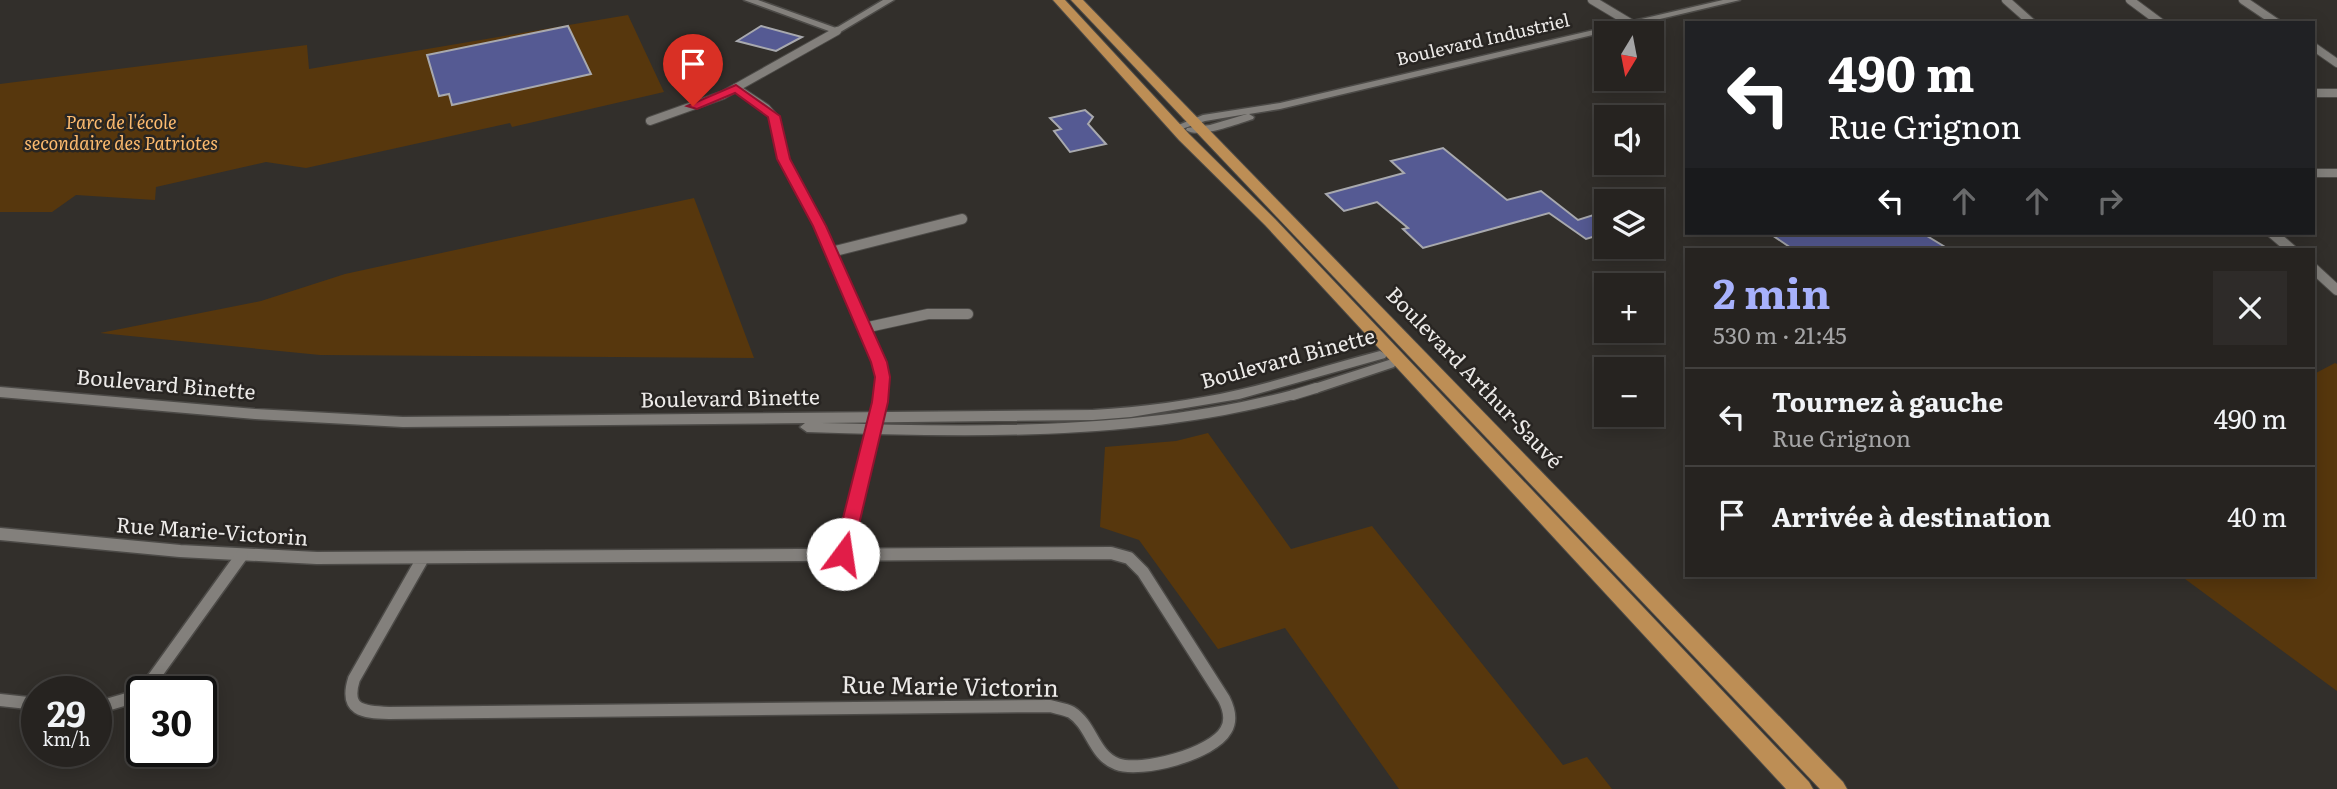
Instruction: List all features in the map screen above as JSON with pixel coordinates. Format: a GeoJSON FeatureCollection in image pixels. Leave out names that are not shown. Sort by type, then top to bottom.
{"type":"FeatureCollection","features":[{"type":"Feature","properties":{"kind":"main road","name":"Boulevard Arthur-Sauvé"},"geometry":{"type":"LineString","coordinates":[[1059,0],[1177,129],[1270,222],[1801,789]]}},
{"type":"Feature","properties":{"kind":"main road","name":"Boulevard Arthur-Sauvé"},"geometry":{"type":"LineString","coordinates":[[1077,0],[1198,125],[1394,356],[1835,789]]}},
{"type":"Feature","properties":{"kind":"street"},"geometry":{"type":"LineString","coordinates":[[749,0],[837,31]]}},
{"type":"Feature","properties":{"kind":"street"},"geometry":{"type":"LineString","coordinates":[[650,121],[736,88],[889,0]]}},
{"type":"Feature","properties":{"kind":"street"},"geometry":{"type":"LineString","coordinates":[[1592,0],[1627,21]]}},
{"type":"Feature","properties":{"kind":"street","name":"Boulevard Industriel"},"geometry":{"type":"LineString","coordinates":[[1645,21],[1735,0]]}},
{"type":"Feature","properties":{"kind":"street"},"geometry":{"type":"LineString","coordinates":[[2006,0],[2030,21]]}},
{"type":"Feature","properties":{"kind":"street"},"geometry":{"type":"LineString","coordinates":[[2130,0],[2158,21]]}},
{"type":"Feature","properties":{"kind":"street"},"geometry":{"type":"LineString","coordinates":[[2243,0],[2274,21]]}},
{"type":"Feature","properties":{"kind":"street","name":"Boulevard Industriel"},"geometry":{"type":"LineString","coordinates":[[1177,129],[1198,125],[1218,127],[1280,106],[1594,33]]}},
{"type":"Feature","properties":{"kind":"street"},"geometry":{"type":"LineString","coordinates":[[2315,48],[2337,63]]}},
{"type":"Feature","properties":{"kind":"street"},"geometry":{"type":"LineString","coordinates":[[736,88],[774,116],[783,159],[831,252],[882,370],[883,384],[875,423],[843,554]]}},
{"type":"Feature","properties":{"kind":"street"},"geometry":{"type":"LineString","coordinates":[[2315,93],[2337,93]]}},
{"type":"Feature","properties":{"kind":"street"},"geometry":{"type":"LineString","coordinates":[[2315,173],[2337,173]]}},
{"type":"Feature","properties":{"kind":"street"},"geometry":{"type":"LineString","coordinates":[[831,252],[962,219]]}},
{"type":"Feature","properties":{"kind":"street"},"geometry":{"type":"LineString","coordinates":[[2274,235],[2290,248]]}},
{"type":"Feature","properties":{"kind":"street"},"geometry":{"type":"LineString","coordinates":[[2315,270],[2337,290]]}},
{"type":"Feature","properties":{"kind":"street"},"geometry":{"type":"LineString","coordinates":[[864,328],[928,313],[968,314]]}},
{"type":"Feature","properties":{"kind":"street","name":"Boulevard Binette"},"geometry":{"type":"LineString","coordinates":[[0,392],[255,414],[395,422],[798,420],[1135,425],[1215,415],[1293,395],[1394,356]]}},
{"type":"Feature","properties":{"kind":"street","name":"Boulevard Binette"},"geometry":{"type":"LineString","coordinates":[[0,398],[261,421],[378,428],[788,427],[1144,412],[1251,394],[1394,356]]}},
{"type":"Feature","properties":{"kind":"street","name":"Rue Marie-Victorin"},"geometry":{"type":"LineString","coordinates":[[0,534],[242,555],[423,558]]}},
{"type":"Feature","properties":{"kind":"street","name":"Rue Marie Victorin"},"geometry":{"type":"LineString","coordinates":[[1111,552],[1129,558],[1147,578],[1224,699],[1229,711],[1227,728],[1219,739],[1207,746],[1150,768],[1131,771],[1108,764],[1077,717],[1068,710],[1050,706],[389,713],[360,710],[350,698],[354,679],[423,558],[843,554],[1111,552]]}},
{"type":"Feature","properties":{"kind":"street"},"geometry":{"type":"LineString","coordinates":[[112,703],[127,699],[148,684],[242,555]]}},
{"type":"Feature","properties":{"kind":"street"},"geometry":{"type":"LineString","coordinates":[[0,700],[21,702]]}},
{"type":"Feature","properties":{"kind":"green space","name":"Parc de l'école secondaire des Patriotes"},"geometry":{"type":"Polygon","coordinates":[[[628,15],[664,92],[512,127],[510,123],[306,168],[266,162],[156,187],[155,200],[76,195],[52,212],[0,212],[0,84],[307,45],[309,69],[628,15]]]}},
{"type":"Feature","properties":{"kind":"green space"},"geometry":{"type":"Polygon","coordinates":[[[694,198],[754,358],[320,355],[100,333],[261,301],[345,274],[694,198]]]}},
{"type":"Feature","properties":{"kind":"green space"},"geometry":{"type":"Polygon","coordinates":[[[2337,364],[2337,691],[2182,577],[2315,577],[2315,373],[2337,364]]]}},
{"type":"Feature","properties":{"kind":"green space"},"geometry":{"type":"Polygon","coordinates":[[[1208,433],[1291,549],[1372,526],[1563,765],[1587,757],[1612,789],[1399,789],[1285,628],[1218,649],[1139,540],[1100,527],[1105,447],[1176,441],[1208,433]]]}},
{"type":"Feature","properties":{"kind":"building"},"geometry":{"type":"Polygon","coordinates":[[[568,26],[591,74],[452,105],[449,94],[439,96],[427,55],[568,26]]]}},
{"type":"Feature","properties":{"kind":"building"},"geometry":{"type":"Polygon","coordinates":[[[761,26],[802,37],[776,51],[737,41],[761,26]]]}},
{"type":"Feature","properties":{"kind":"building"},"geometry":{"type":"Polygon","coordinates":[[[1085,110],[1093,117],[1088,124],[1106,144],[1070,152],[1054,131],[1061,129],[1050,118],[1085,110]]]}},
{"type":"Feature","properties":{"kind":"building"},"geometry":{"type":"Polygon","coordinates":[[[1443,148],[1507,200],[1541,191],[1578,220],[1594,215],[1594,237],[1586,239],[1549,213],[1423,248],[1403,229],[1408,228],[1377,202],[1344,211],[1326,194],[1404,173],[1391,161],[1443,148]]]}},
{"type":"Feature","properties":{"kind":"building"},"geometry":{"type":"Polygon","coordinates":[[[1772,235],[1925,235],[1947,248],[1791,248],[1772,235]]]}},
{"type":"Feature","properties":{"kind":"route"},"geometry":{"type":"LineString","coordinates":[[693,106],[736,88],[761,103],[774,116],[783,159],[819,226],[882,370],[880,402],[843,554]]}}]}
